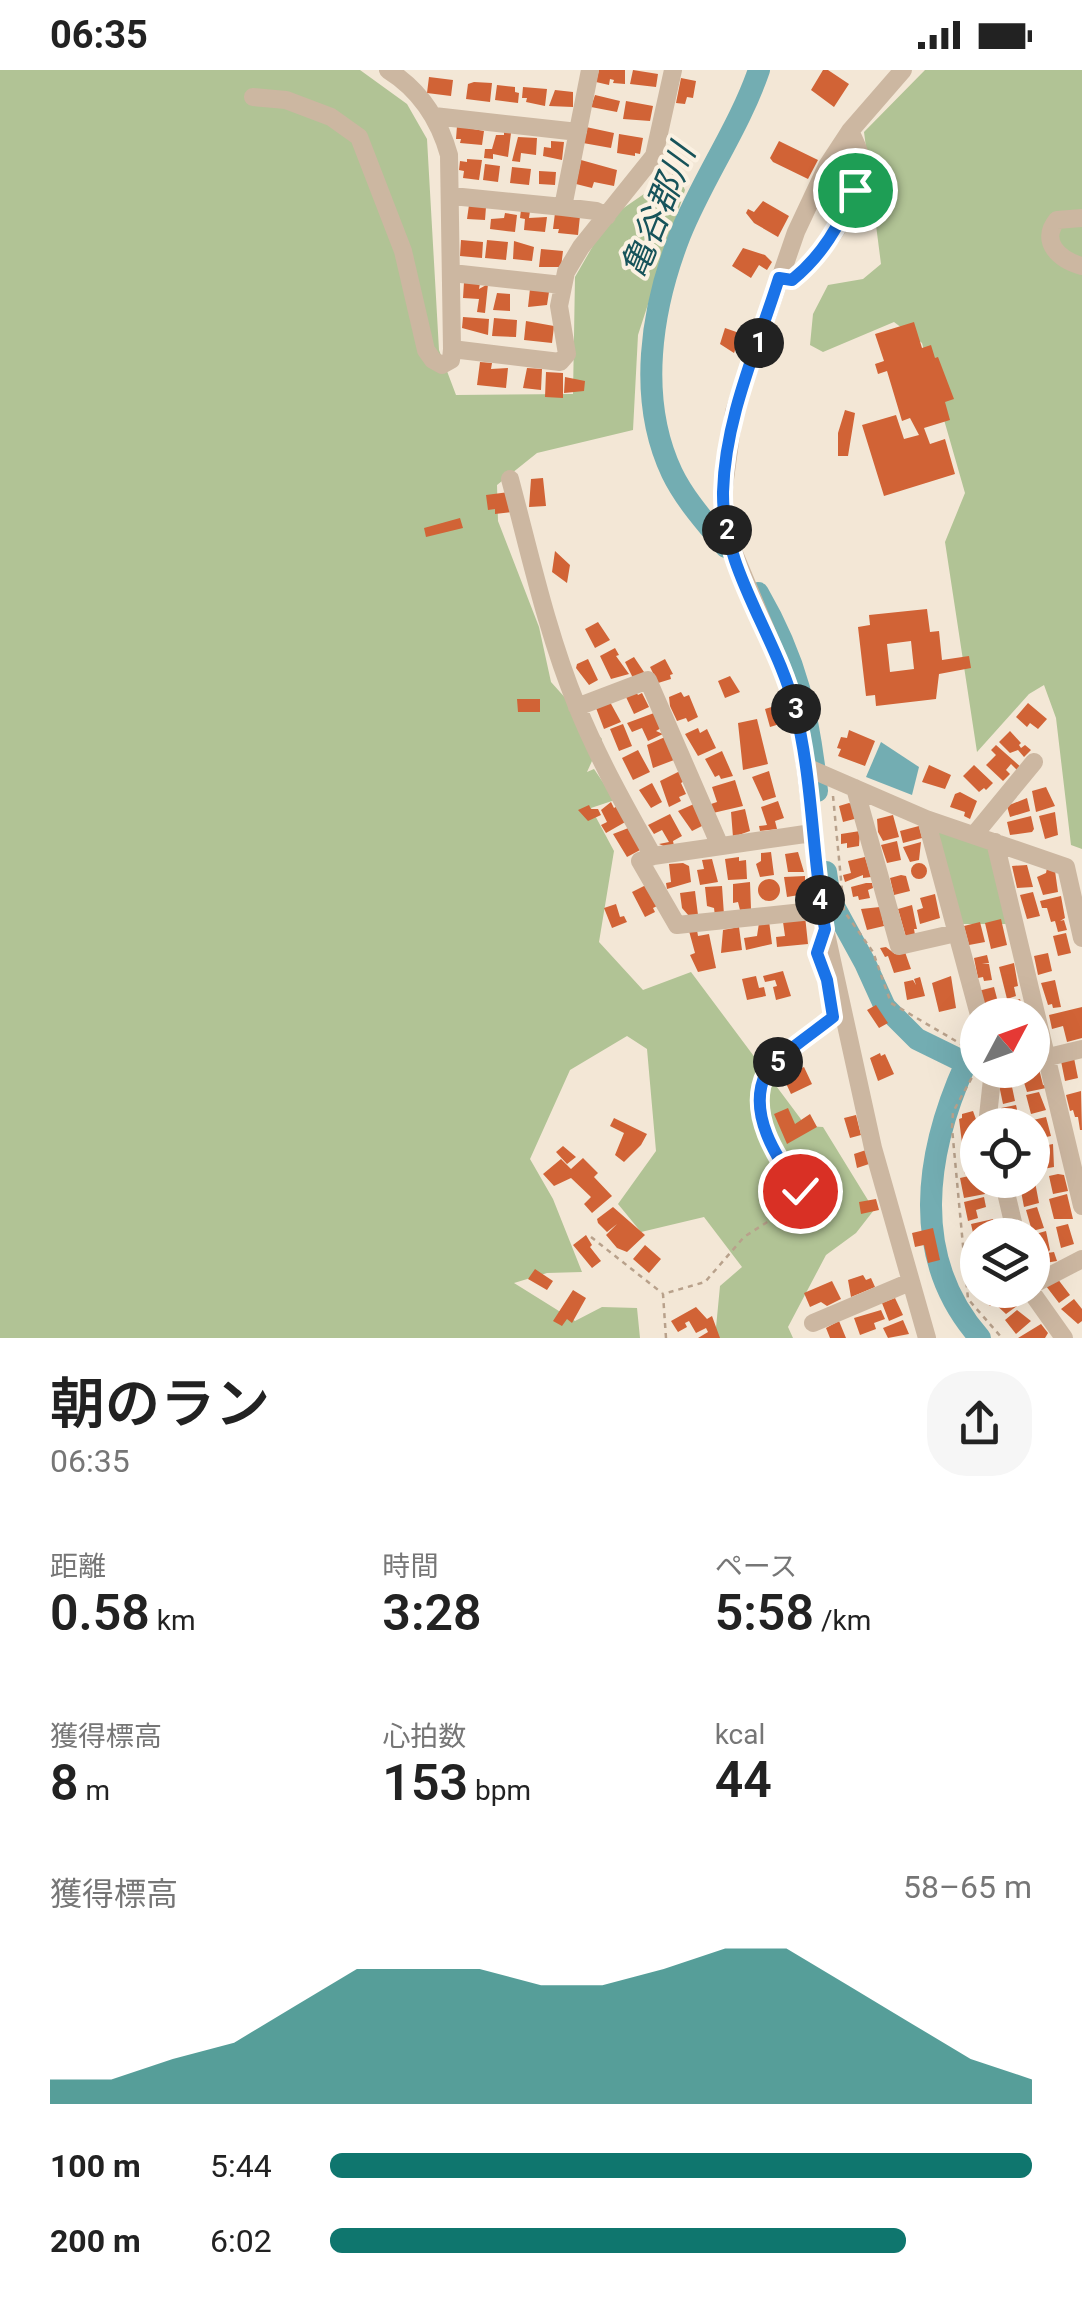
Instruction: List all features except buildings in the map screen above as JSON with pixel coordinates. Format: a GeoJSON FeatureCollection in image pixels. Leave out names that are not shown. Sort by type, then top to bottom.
{"type":"FeatureCollection","features":[{"type":"Feature","properties":{"kind":"street"},"geometry":{"type":"LineString","coordinates":[[253,97],[286,100],[332,117],[359,136],[404,251],[426,350],[442,364],[451,360],[452,349],[449,155],[434,116],[408,84],[388,70]]}},
{"type":"Feature","properties":{"kind":"street"},"geometry":{"type":"LineString","coordinates":[[563,207],[590,70]]}},
{"type":"Feature","properties":{"kind":"street"},"geometry":{"type":"LineString","coordinates":[[452,349],[560,362],[568,354],[560,317],[562,285],[571,261],[654,156],[674,70]]}},
{"type":"Feature","properties":{"kind":"street"},"geometry":{"type":"LineString","coordinates":[[903,70],[850,131],[812,196],[779,278],[734,412],[725,468],[725,522],[754,606],[786,678],[801,732],[820,773],[812,833],[822,910],[873,1148],[927,1338]]}},
{"type":"Feature","properties":{"kind":"street"},"geometry":{"type":"LineString","coordinates":[[434,116],[578,132]]}},
{"type":"Feature","properties":{"kind":"street"},"geometry":{"type":"LineString","coordinates":[[779,278],[792,280],[804,270],[842,219],[861,163],[850,131]]}},
{"type":"Feature","properties":{"kind":"street"},"geometry":{"type":"LineString","coordinates":[[452,196],[596,211],[607,216]]}},
{"type":"Feature","properties":{"kind":"street"},"geometry":{"type":"LineString","coordinates":[[1082,218],[1057,220],[1051,226],[1050,242],[1056,254],[1082,266]]}},
{"type":"Feature","properties":{"kind":"street"},"geometry":{"type":"LineString","coordinates":[[452,273],[562,285]]}},
{"type":"Feature","properties":{"kind":"street"},"geometry":{"type":"LineString","coordinates":[[510,478],[543,602],[577,707],[620,798],[653,856]]}},
{"type":"Feature","properties":{"kind":"street"},"geometry":{"type":"LineString","coordinates":[[577,707],[648,680],[720,846]]}},
{"type":"Feature","properties":{"kind":"street"},"geometry":{"type":"LineString","coordinates":[[974,835],[1034,762]]}},
{"type":"Feature","properties":{"kind":"street"},"geometry":{"type":"LineString","coordinates":[[820,773],[926,819],[1066,866],[1082,938]]}},
{"type":"Feature","properties":{"kind":"street"},"geometry":{"type":"LineString","coordinates":[[855,788],[899,946],[956,933]]}},
{"type":"Feature","properties":{"kind":"street"},"geometry":{"type":"LineString","coordinates":[[926,819],[973,998]]}},
{"type":"Feature","properties":{"kind":"street"},"geometry":{"type":"LineString","coordinates":[[812,833],[640,860],[677,925],[822,910]]}},
{"type":"Feature","properties":{"kind":"street"},"geometry":{"type":"LineString","coordinates":[[994,842],[1027,998]]}},
{"type":"Feature","properties":{"kind":"street"},"geometry":{"type":"LineString","coordinates":[[1050,1057],[1082,1049]]}},
{"type":"Feature","properties":{"kind":"street"},"geometry":{"type":"LineString","coordinates":[[1048,1088],[1082,1206]]}},
{"type":"Feature","properties":{"kind":"street"},"geometry":{"type":"LineString","coordinates":[[1050,1278],[1082,1260]]}},
{"type":"Feature","properties":{"kind":"street"},"geometry":{"type":"LineString","coordinates":[[813,1323],[910,1282]]}},
{"type":"Feature","properties":{"kind":"street"},"geometry":{"type":"LineString","coordinates":[[1045,1308],[1064,1338]]}},
{"type":"Feature","properties":{"kind":"path"},"geometry":{"type":"LineString","coordinates":[[820,773],[834,824],[844,911],[873,952],[891,1003],[960,1044],[976,1070],[953,1112],[952,1128],[968,1298],[1002,1338]]}},
{"type":"Feature","properties":{"kind":"path"},"geometry":{"type":"LineString","coordinates":[[663,1294],[705,1282],[744,1237],[792,1206],[800,1191],[775,1154],[761,1116],[766,1071],[833,1017]]}},
{"type":"Feature","properties":{"kind":"path"},"geometry":{"type":"LineString","coordinates":[[591,1237],[663,1294],[666,1338]]}},
{"type":"Feature","properties":{"kind":"green space"},"geometry":{"type":"Polygon","coordinates":[[[0,70],[360,70],[407,104],[427,139],[439,350],[456,395],[573,394],[575,277],[609,218],[676,172],[685,190],[638,335],[633,430],[537,453],[497,485],[498,521],[539,627],[551,682],[602,739],[587,772],[594,769],[615,800],[591,808],[614,851],[599,942],[643,990],[691,972],[806,1126],[823,1127],[874,1210],[856,1233],[826,1255],[788,1327],[793,1338],[715,1338],[720,1286],[742,1267],[704,1217],[641,1232],[618,1204],[656,1151],[647,1049],[627,1036],[570,1070],[530,1159],[553,1199],[582,1272],[547,1273],[514,1283],[575,1321],[602,1307],[637,1308],[640,1338],[0,1338],[0,70]]]}},
{"type":"Feature","properties":{"kind":"green space"},"geometry":{"type":"Polygon","coordinates":[[[925,70],[1082,70],[1082,849],[1071,845],[1056,718],[1044,685],[1029,694],[977,752],[945,542],[965,493],[922,343],[894,322],[823,352],[810,345],[813,314],[828,285],[863,279],[881,264],[864,132],[925,70]]]}},
{"type":"Feature","properties":{"kind":"green space"},"geometry":{"type":"Polygon","coordinates":[[[926,819],[995,842],[1014,924],[954,924],[926,819]]]}},
{"type":"Feature","properties":{"kind":"water"},"geometry":{"type":"Polygon","coordinates":[[[881,742],[919,767],[912,795],[866,777],[881,742]]]}},
{"type":"Feature","properties":{"kind":"waterway","name":"亀谷郡川"},"geometry":{"type":"LineString","coordinates":[[726,547],[690,502],[661,445],[654,415],[652,354],[662,293],[680,235],[759,70]]}},
{"type":"Feature","properties":{"kind":"waterway","name":"亀谷郡川"},"geometry":{"type":"LineString","coordinates":[[758,593],[792,665],[810,737],[817,791]]}},
{"type":"Feature","properties":{"kind":"waterway","name":"亀谷郡川"},"geometry":{"type":"LineString","coordinates":[[826,872],[830,899],[885,1007],[917,1039],[966,1063],[941,1133],[931,1204],[942,1274],[957,1307],[980,1338]]}},
{"type":"Feature","properties":{"kind":"route"},"geometry":{"type":"LineString","coordinates":[[800,1191],[775,1154],[761,1116],[761,1095],[766,1071],[833,1017],[827,980],[817,953],[825,929],[801,732],[786,678],[731,546],[723,494],[734,412],[779,278],[792,280],[815,258],[835,231],[855,190]]}}]}
